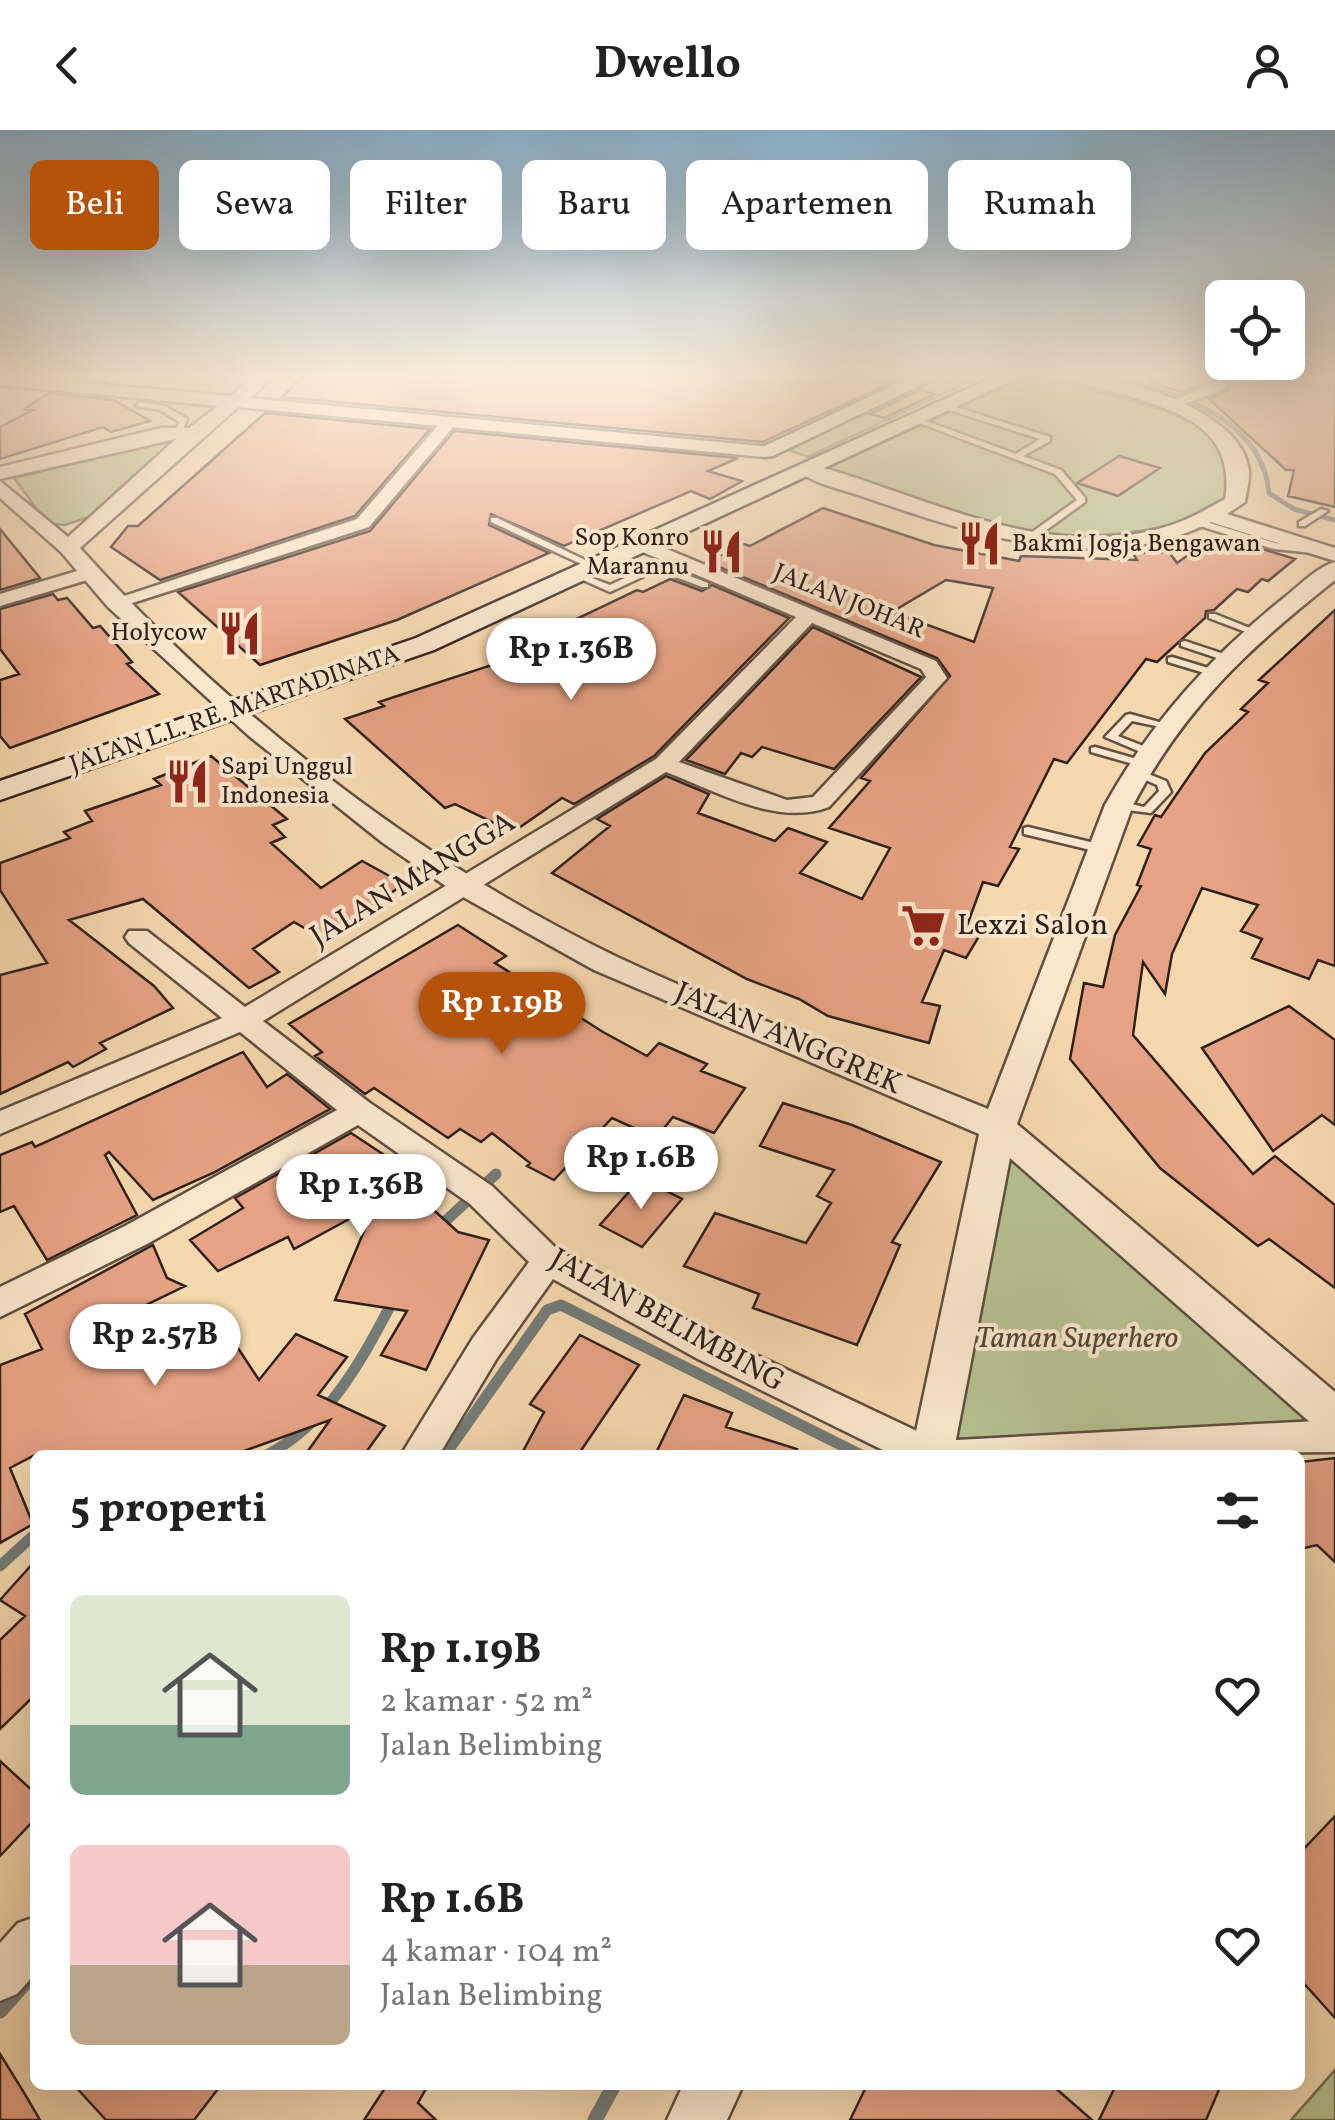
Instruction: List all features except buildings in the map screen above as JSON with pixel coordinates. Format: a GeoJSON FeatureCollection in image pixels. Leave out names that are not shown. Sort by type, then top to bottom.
{"type":"FeatureCollection","features":[{"type":"Feature","properties":{"kind":"main road","name":"JALAN L.L. RE. MARTADINATA"},"geometry":{"type":"LineString","coordinates":[[0,791],[425,644],[588,572],[658,557],[806,469]]}},
{"type":"Feature","properties":{"kind":"street"},"geometry":{"type":"LineString","coordinates":[[68,548],[150,468]]}},
{"type":"Feature","properties":{"kind":"street"},"geometry":{"type":"LineString","coordinates":[[116,602],[363,522],[410,468]]}},
{"type":"Feature","properties":{"kind":"street"},"geometry":{"type":"LineString","coordinates":[[1236,502],[1242,468]]}},
{"type":"Feature","properties":{"kind":"street"},"geometry":{"type":"LineString","coordinates":[[806,469],[942,519],[1031,537],[1127,538],[1206,520],[1236,502],[1314,517],[1335,535]]}},
{"type":"Feature","properties":{"kind":"street","name":"JALAN ANGGREK"},"geometry":{"type":"LineString","coordinates":[[0,487],[68,548],[87,574],[116,602],[236,711],[393,837],[466,887],[605,962],[998,1128],[1335,1418]]}},
{"type":"Feature","properties":{"kind":"street"},"geometry":{"type":"LineString","coordinates":[[47,528],[98,520]]}},
{"type":"Feature","properties":{"kind":"street"},"geometry":{"type":"LineString","coordinates":[[932,1450],[998,1128],[1119,806],[1165,726],[1218,665],[1328,558],[1206,520]]}},
{"type":"Feature","properties":{"kind":"street","name":"JALAN JOHAR"},"geometry":{"type":"LineString","coordinates":[[658,557],[929,665],[936,670],[937,678],[821,802],[805,808],[784,807],[664,764]]}},
{"type":"Feature","properties":{"kind":"street"},"geometry":{"type":"LineString","coordinates":[[0,600],[87,574]]}},
{"type":"Feature","properties":{"kind":"street","name":"JALAN MANGGA"},"geometry":{"type":"LineString","coordinates":[[0,1123],[243,1020],[664,764],[808,616]]}},
{"type":"Feature","properties":{"kind":"street","name":"JALAN BELIMBING"},"geometry":{"type":"LineString","coordinates":[[138,936],[358,1111],[473,1189],[548,1261],[710,1350],[920,1450]]}},
{"type":"Feature","properties":{"kind":"street"},"geometry":{"type":"LineString","coordinates":[[0,1303],[136,1235],[358,1111]]}},
{"type":"Feature","properties":{"kind":"street"},"geometry":{"type":"LineString","coordinates":[[422,1450],[485,1348],[548,1261]]}},
{"type":"Feature","properties":{"kind":"street"},"geometry":{"type":"LineString","coordinates":[[1047,1450],[1335,1436]]}},
{"type":"Feature","properties":{"kind":"street"},"geometry":{"type":"LineString","coordinates":[[0,1977],[30,1945]]}},
{"type":"Feature","properties":{"kind":"street"},"geometry":{"type":"LineString","coordinates":[[696,2120],[711,2090]]}},
{"type":"Feature","properties":{"kind":"lane"},"geometry":{"type":"LineString","coordinates":[[1031,537],[1082,500],[1058,472],[1047,468]]}},
{"type":"Feature","properties":{"kind":"lane"},"geometry":{"type":"LineString","coordinates":[[494,520],[588,572]]}},
{"type":"Feature","properties":{"kind":"lane"},"geometry":{"type":"LineString","coordinates":[[658,557],[705,585]]}},
{"type":"Feature","properties":{"kind":"lane"},"geometry":{"type":"LineString","coordinates":[[1212,616],[1255,632]]}},
{"type":"Feature","properties":{"kind":"lane"},"geometry":{"type":"LineString","coordinates":[[1186,644],[1218,665]]}},
{"type":"Feature","properties":{"kind":"lane"},"geometry":{"type":"LineString","coordinates":[[1172,660],[1218,665]]}},
{"type":"Feature","properties":{"kind":"lane"},"geometry":{"type":"LineString","coordinates":[[1141,762],[1111,737],[1130,717],[1165,726]]}},
{"type":"Feature","properties":{"kind":"lane"},"geometry":{"type":"LineString","coordinates":[[1095,750],[1141,762]]}},
{"type":"Feature","properties":{"kind":"lane"},"geometry":{"type":"LineString","coordinates":[[1028,831],[1103,849]]}},
{"type":"Feature","properties":{"kind":"green space"},"geometry":{"type":"Polygon","coordinates":[[[55,468],[147,468],[89,517],[65,525],[48,524],[14,478],[55,468]]]}},
{"type":"Feature","properties":{"kind":"green space"},"geometry":{"type":"Polygon","coordinates":[[[1228,468],[1237,505],[1148,530],[1054,535],[972,520],[824,469],[1228,468]]]}},
{"type":"Feature","properties":{"kind":"green space","name":"Taman Superhero"},"geometry":{"type":"Polygon","coordinates":[[[1012,1144],[1332,1426],[950,1448],[1012,1144]]]}},
{"type":"Feature","properties":{"kind":"green space"},"geometry":{"type":"Polygon","coordinates":[[[1335,2070],[1335,2120],[1291,2120],[1335,2070]]]}},
{"type":"Feature","properties":{"kind":"waterway"},"geometry":{"type":"LineString","coordinates":[[1263,468],[1269,493],[1294,509],[1335,520]]}},
{"type":"Feature","properties":{"kind":"waterway"},"geometry":{"type":"LineString","coordinates":[[438,1228],[496,1174]]}},
{"type":"Feature","properties":{"kind":"waterway"},"geometry":{"type":"LineString","coordinates":[[275,1450],[309,1425],[343,1386],[395,1297]]}},
{"type":"Feature","properties":{"kind":"waterway"},"geometry":{"type":"LineString","coordinates":[[449,1450],[547,1310],[561,1305],[851,1450]]}},
{"type":"Feature","properties":{"kind":"waterway"},"geometry":{"type":"LineString","coordinates":[[0,1566],[30,1539]]}},
{"type":"Feature","properties":{"kind":"waterway"},"geometry":{"type":"LineString","coordinates":[[0,2011],[30,1978]]}},
{"type":"Feature","properties":{"kind":"waterway"},"geometry":{"type":"LineString","coordinates":[[595,2120],[611,2090]]}},
{"type":"Feature","properties":{"kind":"place","name":"Bakmi Jogja Bengawan"},"geometry":{"type":"Point","coordinates":[979,544]}},
{"type":"Feature","properties":{"kind":"place","name":"Sop Konro Marannu"},"geometry":{"type":"Point","coordinates":[722,552]}},
{"type":"Feature","properties":{"kind":"place","name":"Holycow"},"geometry":{"type":"Point","coordinates":[240,633]}},
{"type":"Feature","properties":{"kind":"place","name":"Sapi Unggul Indonesia"},"geometry":{"type":"Point","coordinates":[188,781]}},
{"type":"Feature","properties":{"kind":"place","name":"Lexzi Salon"},"geometry":{"type":"Point","coordinates":[924,926]}}]}
